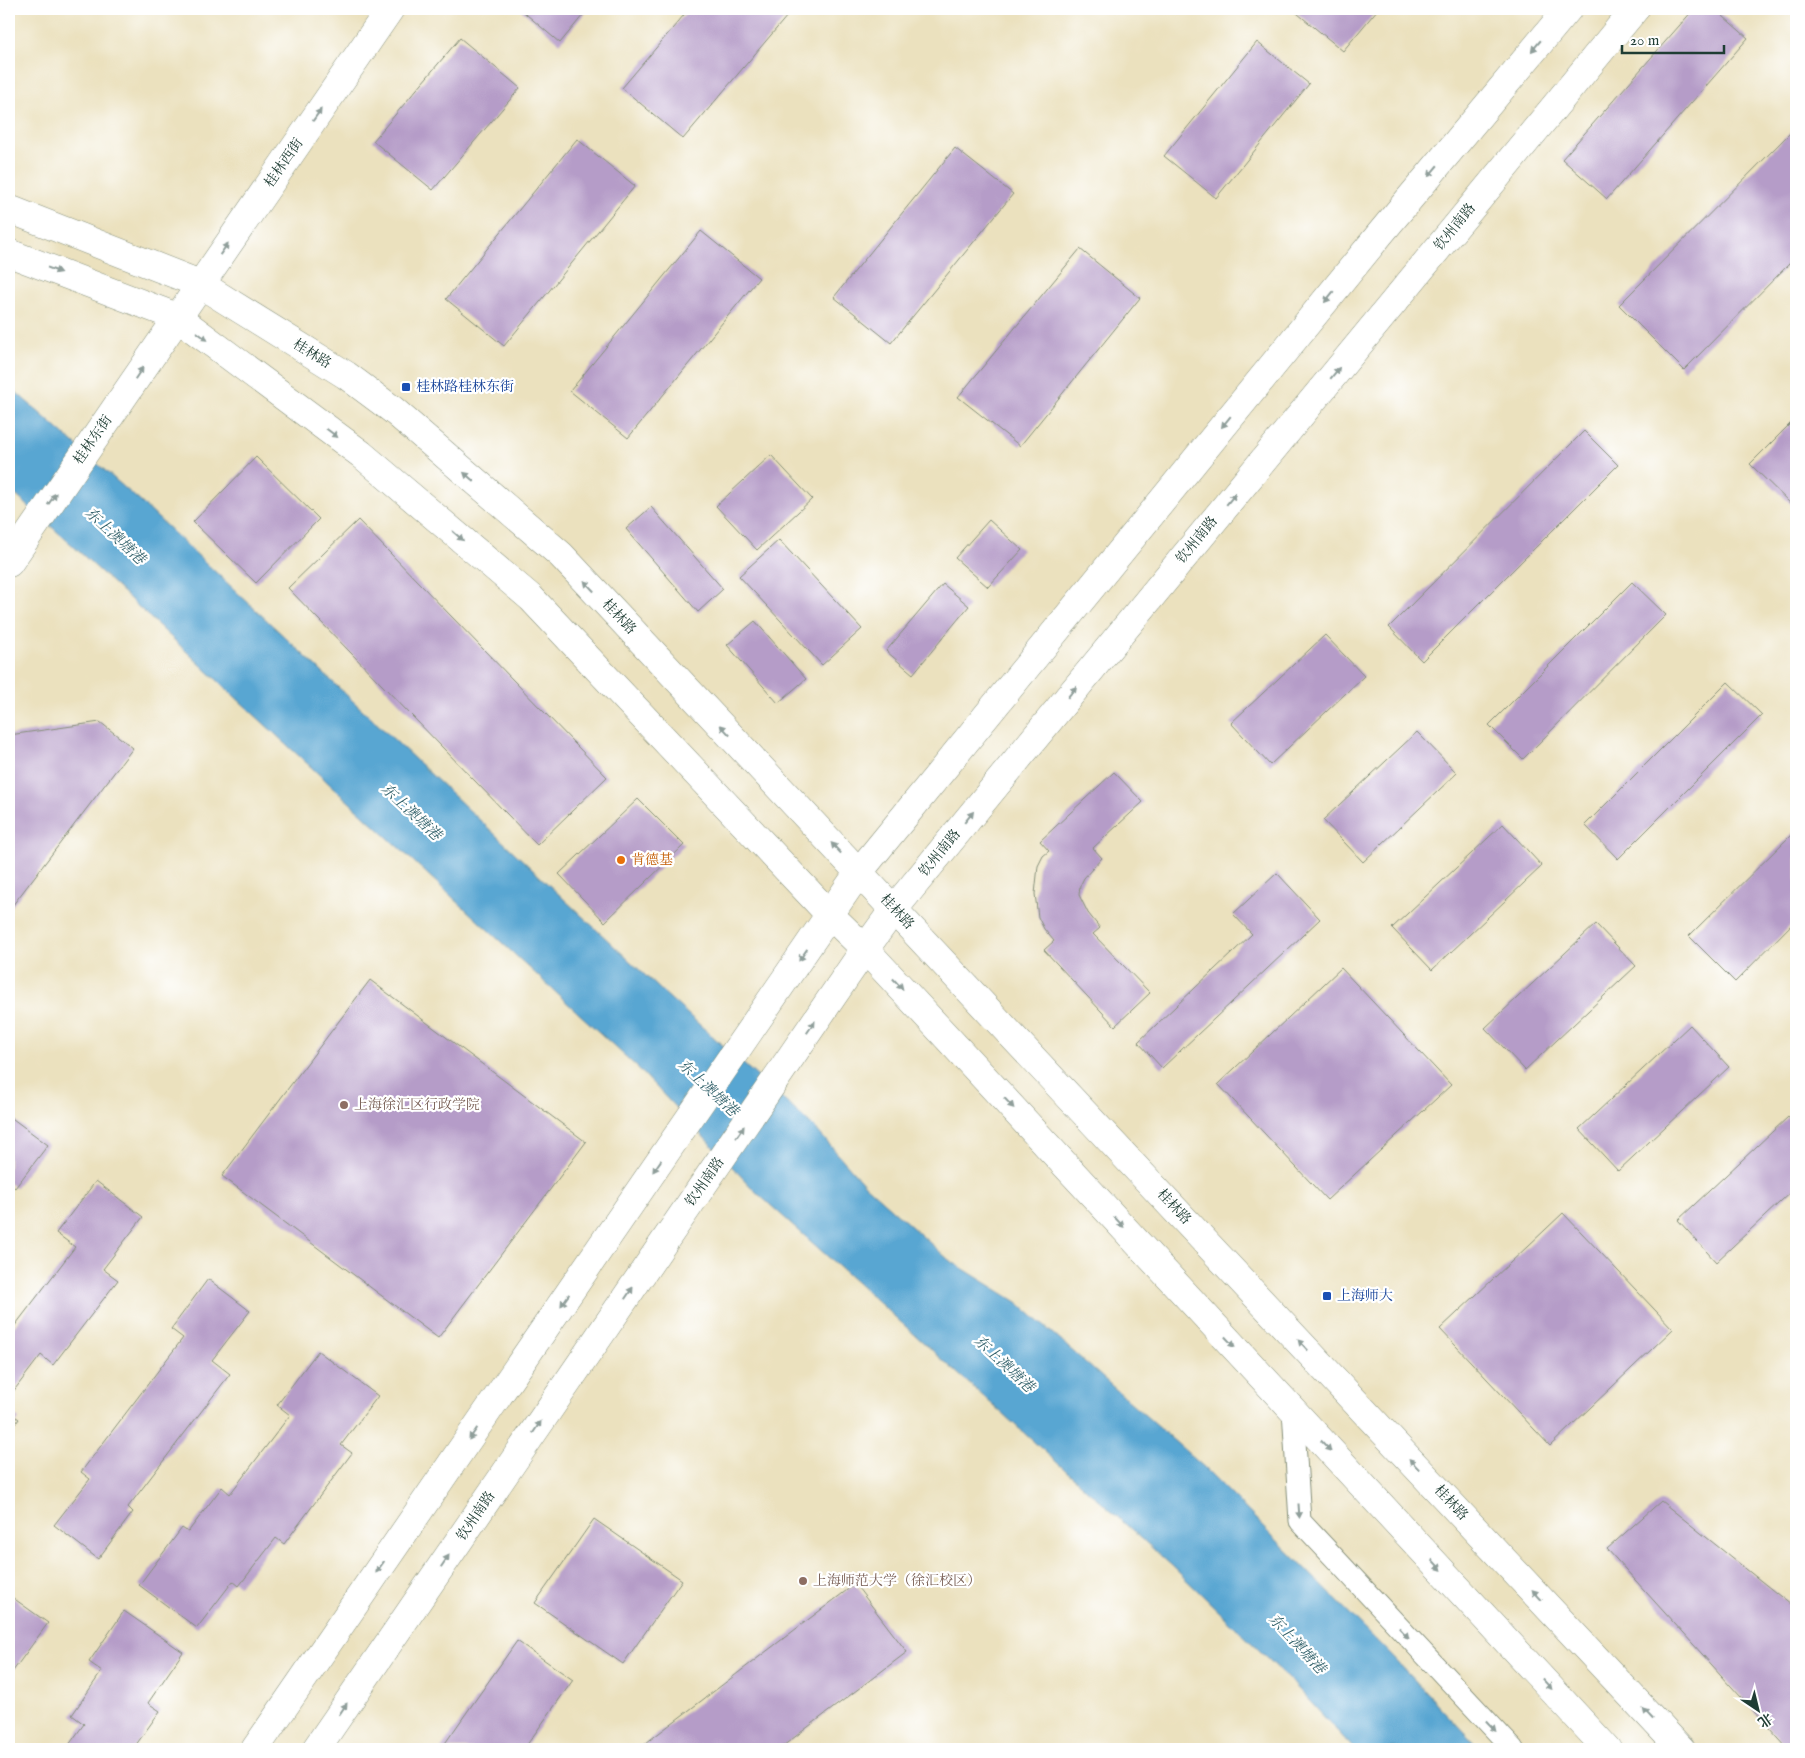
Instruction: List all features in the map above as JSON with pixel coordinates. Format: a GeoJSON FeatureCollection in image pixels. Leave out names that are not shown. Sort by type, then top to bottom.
{"type":"FeatureCollection","features":[{"type":"Feature","properties":{"kind":"street","name":"桂林西街"},"geometry":{"type":"LineString","coordinates":[[177,317],[390,9]]}},
{"type":"Feature","properties":{"kind":"street"},"geometry":{"type":"LineString","coordinates":[[255,1749],[859,872],[1380,234],[1568,9]]}},
{"type":"Feature","properties":{"kind":"street","name":"钦州南路"},"geometry":{"type":"LineString","coordinates":[[316,1749],[894,909],[1635,9]]}},
{"type":"Feature","properties":{"kind":"street","name":"桂林路"},"geometry":{"type":"LineString","coordinates":[[9,209],[200,284],[346,375],[393,410],[561,555],[1681,1749]]}},
{"type":"Feature","properties":{"kind":"street"},"geometry":{"type":"LineString","coordinates":[[9,252],[177,317],[360,454],[531,598],[830,915],[865,949],[1608,1749]]}},
{"type":"Feature","properties":{"kind":"street","name":"桂林东街"},"geometry":{"type":"LineString","coordinates":[[9,563],[177,317]]}},
{"type":"Feature","properties":{"kind":"lane"},"geometry":{"type":"LineString","coordinates":[[1293,1410],[1300,1522],[1513,1749]]}},
{"type":"Feature","properties":{"kind":"water","name":"东上澳塘港"},"geometry":{"type":"Polygon","coordinates":[[[9,386],[142,503],[663,992],[815,1128],[865,1185],[949,1260],[1017,1302],[1206,1469],[1388,1652],[1480,1749],[1354,1749],[1290,1680],[1171,1565],[757,1193],[638,1068],[71,544],[9,489],[9,386]]]}},
{"type":"Feature","properties":{"kind":"building"},"geometry":{"type":"Polygon","coordinates":[[[520,9],[588,9],[560,43],[520,9]]]}},
{"type":"Feature","properties":{"kind":"building"},"geometry":{"type":"Polygon","coordinates":[[[689,9],[793,9],[683,139],[622,88],[689,9]]]}},
{"type":"Feature","properties":{"kind":"building"},"geometry":{"type":"Polygon","coordinates":[[[1292,9],[1378,9],[1343,51],[1292,9]]]}},
{"type":"Feature","properties":{"kind":"building"},"geometry":{"type":"Polygon","coordinates":[[[1694,9],[1715,9],[1748,38],[1607,199],[1562,159],[1694,9]]]}},
{"type":"Feature","properties":{"kind":"building"},"geometry":{"type":"Polygon","coordinates":[[[460,38],[520,88],[433,190],[373,141],[460,38]]]}},
{"type":"Feature","properties":{"kind":"building"},"geometry":{"type":"Polygon","coordinates":[[[1257,42],[1309,84],[1216,198],[1164,156],[1257,42]]]}},
{"type":"Feature","properties":{"kind":"building"},"geometry":{"type":"Polygon","coordinates":[[[1796,127],[1796,257],[1684,370],[1619,305],[1796,127]]]}},
{"type":"Feature","properties":{"kind":"building"},"geometry":{"type":"Polygon","coordinates":[[[577,139],[635,186],[504,346],[446,299],[577,139]]]}},
{"type":"Feature","properties":{"kind":"building"},"geometry":{"type":"Polygon","coordinates":[[[955,148],[1013,194],[891,343],[834,297],[955,148]]]}},
{"type":"Feature","properties":{"kind":"building"},"geometry":{"type":"Polygon","coordinates":[[[701,231],[759,278],[628,438],[570,391],[701,231]]]}},
{"type":"Feature","properties":{"kind":"building"},"geometry":{"type":"Polygon","coordinates":[[[1080,249],[1140,298],[1020,446],[958,397],[1080,249]]]}},
{"type":"Feature","properties":{"kind":"building"},"geometry":{"type":"Polygon","coordinates":[[[1796,418],[1796,509],[1750,464],[1796,418]]]}},
{"type":"Feature","properties":{"kind":"building"},"geometry":{"type":"Polygon","coordinates":[[[1584,431],[1618,465],[1422,661],[1389,627],[1584,431]]]}},
{"type":"Feature","properties":{"kind":"building"},"geometry":{"type":"Polygon","coordinates":[[[771,455],[812,499],[757,550],[716,506],[771,455]]]}},
{"type":"Feature","properties":{"kind":"building"},"geometry":{"type":"Polygon","coordinates":[[[256,457],[319,519],[256,583],[193,522],[256,457]]]}},
{"type":"Feature","properties":{"kind":"building"},"geometry":{"type":"Polygon","coordinates":[[[651,507],[723,589],[698,612],[626,529],[651,507]]]}},
{"type":"Feature","properties":{"kind":"building"},"geometry":{"type":"Polygon","coordinates":[[[358,520],[607,777],[537,845],[288,588],[358,520]]]}},
{"type":"Feature","properties":{"kind":"building"},"geometry":{"type":"Polygon","coordinates":[[[989,520],[1022,550],[988,587],[955,558],[989,520]]]}},
{"type":"Feature","properties":{"kind":"building"},"geometry":{"type":"Polygon","coordinates":[[[779,540],[862,629],[822,665],[739,576],[779,540]]]}},
{"type":"Feature","properties":{"kind":"building"},"geometry":{"type":"Polygon","coordinates":[[[1632,582],[1666,615],[1523,759],[1489,725],[1632,582]]]}},
{"type":"Feature","properties":{"kind":"building"},"geometry":{"type":"Polygon","coordinates":[[[943,584],[969,606],[913,674],[886,651],[943,584]]]}},
{"type":"Feature","properties":{"kind":"building"},"geometry":{"type":"Polygon","coordinates":[[[755,621],[806,679],[778,703],[727,645],[755,621]]]}},
{"type":"Feature","properties":{"kind":"building"},"geometry":{"type":"Polygon","coordinates":[[[1325,635],[1364,676],[1270,765],[1231,723],[1325,635]]]}},
{"type":"Feature","properties":{"kind":"building"},"geometry":{"type":"Polygon","coordinates":[[[1728,682],[1762,715],[1618,859],[1585,825],[1728,682]]]}},
{"type":"Feature","properties":{"kind":"building"},"geometry":{"type":"Polygon","coordinates":[[[100,722],[133,748],[9,910],[9,735],[100,722]]]}},
{"type":"Feature","properties":{"kind":"building"},"geometry":{"type":"Polygon","coordinates":[[[1417,732],[1457,773],[1363,862],[1323,820],[1417,732]]]}},
{"type":"Feature","properties":{"kind":"building"},"geometry":{"type":"Polygon","coordinates":[[[1114,772],[1143,802],[1093,848],[1102,858],[1084,878],[1080,886],[1079,895],[1088,913],[1100,928],[1093,934],[1150,993],[1115,1026],[1044,950],[1054,941],[1044,929],[1038,917],[1035,894],[1038,866],[1043,856],[1049,851],[1040,841],[1114,772]]]}},
{"type":"Feature","properties":{"kind":"building","name":"肯德基"},"geometry":{"type":"Polygon","coordinates":[[[638,799],[684,845],[605,922],[559,874],[638,799]]]}},
{"type":"Feature","properties":{"kind":"building"},"geometry":{"type":"Polygon","coordinates":[[[1503,824],[1542,866],[1432,970],[1392,928],[1503,824]]]}},
{"type":"Feature","properties":{"kind":"building"},"geometry":{"type":"Polygon","coordinates":[[[1796,830],[1796,920],[1735,982],[1689,936],[1796,830]]]}},
{"type":"Feature","properties":{"kind":"building"},"geometry":{"type":"Polygon","coordinates":[[[1277,873],[1320,919],[1162,1068],[1138,1042],[1252,934],[1233,914],[1277,873]]]}},
{"type":"Feature","properties":{"kind":"building"},"geometry":{"type":"Polygon","coordinates":[[[1596,924],[1636,966],[1525,1070],[1485,1028],[1596,924]]]}},
{"type":"Feature","properties":{"kind":"building"},"geometry":{"type":"Polygon","coordinates":[[[1341,968],[1451,1085],[1327,1200],[1218,1084],[1341,968]]]}},
{"type":"Feature","properties":{"kind":"building"},"geometry":{"type":"Polygon","coordinates":[[[370,980],[586,1142],[438,1338],[222,1176],[370,980]]]}},
{"type":"Feature","properties":{"kind":"building"},"geometry":{"type":"Polygon","coordinates":[[[1690,1025],[1729,1067],[1618,1171],[1579,1129],[1690,1025]]]}},
{"type":"Feature","properties":{"kind":"building"},"geometry":{"type":"Polygon","coordinates":[[[9,1116],[48,1145],[15,1188],[9,1183],[9,1116]]]}},
{"type":"Feature","properties":{"kind":"building"},"geometry":{"type":"Polygon","coordinates":[[[1788,1117],[1796,1125],[1796,1187],[1716,1262],[1678,1220],[1788,1117]]]}},
{"type":"Feature","properties":{"kind":"building"},"geometry":{"type":"Polygon","coordinates":[[[96,1181],[143,1217],[103,1269],[118,1280],[53,1365],[41,1355],[9,1397],[9,1331],[75,1247],[56,1233],[96,1181]]]}},
{"type":"Feature","properties":{"kind":"building"},"geometry":{"type":"Polygon","coordinates":[[[1563,1213],[1673,1329],[1550,1446],[1440,1329],[1563,1213]]]}},
{"type":"Feature","properties":{"kind":"building"},"geometry":{"type":"Polygon","coordinates":[[[208,1279],[250,1311],[212,1360],[230,1374],[128,1507],[133,1512],[98,1559],[54,1525],[90,1479],[81,1472],[183,1338],[171,1329],[208,1279]]]}},
{"type":"Feature","properties":{"kind":"building"},"geometry":{"type":"Polygon","coordinates":[[[318,1351],[378,1396],[341,1445],[352,1453],[284,1544],[276,1538],[239,1586],[233,1581],[197,1628],[139,1585],[182,1528],[188,1532],[222,1487],[230,1494],[290,1415],[277,1405],[318,1351]]]}},
{"type":"Feature","properties":{"kind":"building"},"geometry":{"type":"Polygon","coordinates":[[[9,1412],[19,1419],[9,1433],[9,1412]]]}},
{"type":"Feature","properties":{"kind":"building"},"geometry":{"type":"Polygon","coordinates":[[[1661,1501],[1796,1609],[1796,1749],[1788,1749],[1607,1549],[1661,1501]]]}},
{"type":"Feature","properties":{"kind":"building"},"geometry":{"type":"Polygon","coordinates":[[[594,1519],[682,1580],[623,1664],[535,1603],[594,1519]]]}},
{"type":"Feature","properties":{"kind":"building"},"geometry":{"type":"Polygon","coordinates":[[[855,1584],[907,1652],[779,1749],[638,1749],[855,1584]]]}},
{"type":"Feature","properties":{"kind":"building"},"geometry":{"type":"Polygon","coordinates":[[[9,1595],[48,1623],[13,1671],[9,1668],[9,1595]]]}},
{"type":"Feature","properties":{"kind":"building"},"geometry":{"type":"Polygon","coordinates":[[[124,1611],[183,1652],[148,1703],[160,1711],[133,1749],[66,1749],[84,1724],[72,1715],[102,1671],[89,1662],[124,1611]]]}},
{"type":"Feature","properties":{"kind":"building"},"geometry":{"type":"Polygon","coordinates":[[[517,1641],[573,1680],[524,1749],[441,1749],[517,1641]]]}},
{"type":"Feature","properties":{"kind":"place","name":"桂林路桂林东街"},"geometry":{"type":"Point","coordinates":[406,387]}},
{"type":"Feature","properties":{"kind":"place","name":"肯德基"},"geometry":{"type":"Point","coordinates":[621,860]}},
{"type":"Feature","properties":{"kind":"place","name":"上海徐汇区行政学院"},"geometry":{"type":"Point","coordinates":[344,1105]}},
{"type":"Feature","properties":{"kind":"place","name":"上海师大"},"geometry":{"type":"Point","coordinates":[1327,1296]}},
{"type":"Feature","properties":{"kind":"place","name":"上海师范大学（徐汇校区）"},"geometry":{"type":"Point","coordinates":[803,1581]}}]}
